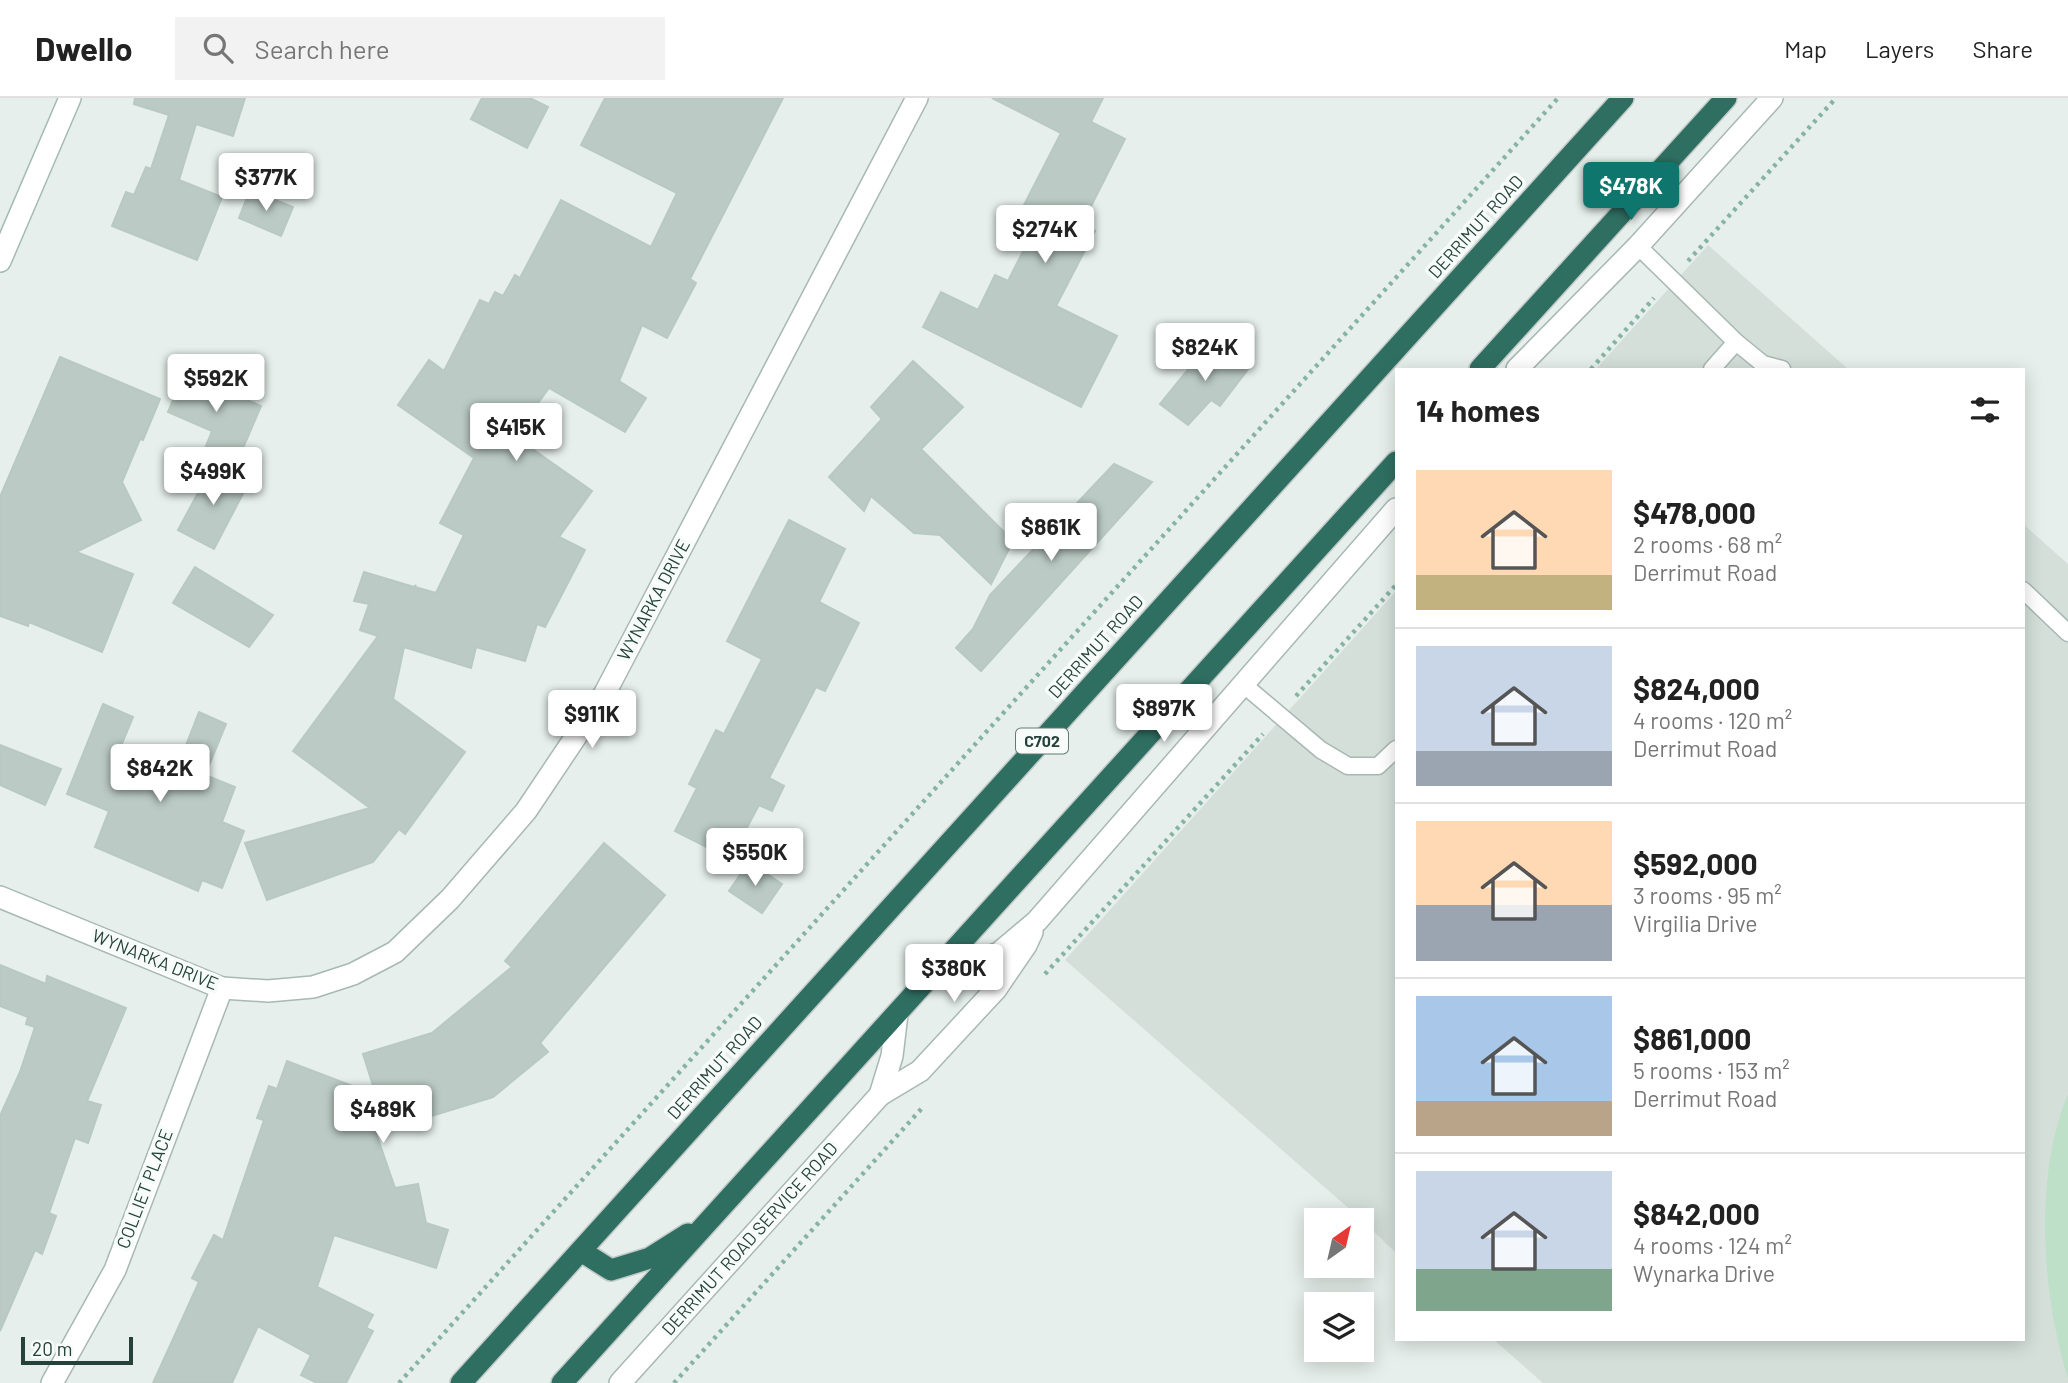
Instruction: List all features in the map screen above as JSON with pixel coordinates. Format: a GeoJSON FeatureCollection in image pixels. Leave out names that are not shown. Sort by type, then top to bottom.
{"type":"FeatureCollection","features":[{"type":"Feature","properties":{"kind":"highway","name":"DERRIMUT ROAD"},"geometry":{"type":"LineString","coordinates":[[461,1383],[1623,98]]}},
{"type":"Feature","properties":{"kind":"highway"},"geometry":{"type":"LineString","coordinates":[[1481,368],[1726,98]]}},
{"type":"Feature","properties":{"kind":"highway"},"geometry":{"type":"LineString","coordinates":[[562,1383],[1395,463]]}},
{"type":"Feature","properties":{"kind":"highway"},"geometry":{"type":"LineString","coordinates":[[581,1251],[611,1269],[650,1258],[711,1219]]}},
{"type":"Feature","properties":{"kind":"street"},"geometry":{"type":"LineString","coordinates":[[0,261],[70,98]]}},
{"type":"Feature","properties":{"kind":"street","name":"WYNARKA DRIVE"},"geometry":{"type":"LineString","coordinates":[[0,897],[222,988],[268,991],[313,987],[353,974],[394,952],[450,900],[526,811],[605,693],[917,98]]}},
{"type":"Feature","properties":{"kind":"street"},"geometry":{"type":"LineString","coordinates":[[1518,368],[1638,246],[1772,98]]}},
{"type":"Feature","properties":{"kind":"street","name":"DERRIMUT ROAD SERVICE ROAD"},"geometry":{"type":"LineString","coordinates":[[930,978],[999,953],[1037,921],[1395,510]]}},
{"type":"Feature","properties":{"kind":"street","name":"DERRIMUT ROAD SERVICE ROAD"},"geometry":{"type":"LineString","coordinates":[[620,1383],[880,1095],[920,1071],[996,989],[1026,945],[1037,921]]}},
{"type":"Feature","properties":{"kind":"street","name":"COLLIET PLACE"},"geometry":{"type":"LineString","coordinates":[[52,1383],[115,1270],[222,988]]}},
{"type":"Feature","properties":{"kind":"street","name":"DERRIMUT ROAD SERVICE ROAD"},"geometry":{"type":"LineString","coordinates":[[880,1095],[891,1056],[897,1014]]}},
{"type":"Feature","properties":{"kind":"lane"},"geometry":{"type":"LineString","coordinates":[[1638,246],[1736,342],[1763,364],[1778,368]]}},
{"type":"Feature","properties":{"kind":"lane"},"geometry":{"type":"LineString","coordinates":[[1713,368],[1736,342]]}},
{"type":"Feature","properties":{"kind":"lane"},"geometry":{"type":"LineString","coordinates":[[2025,592],[2068,633]]}},
{"type":"Feature","properties":{"kind":"lane"},"geometry":{"type":"LineString","coordinates":[[1244,685],[1321,750],[1348,766],[1378,766],[1395,750]]}},
{"type":"Feature","properties":{"kind":"path"},"geometry":{"type":"LineString","coordinates":[[399,1383],[1558,98]]}},
{"type":"Feature","properties":{"kind":"path"},"geometry":{"type":"LineString","coordinates":[[1592,368],[1836,98]]}},
{"type":"Feature","properties":{"kind":"shaded area"},"geometry":{"type":"Polygon","coordinates":[[[1708,245],[1847,368],[1597,368],[1708,245]]]}},
{"type":"Feature","properties":{"kind":"shaded area"},"geometry":{"type":"Polygon","coordinates":[[[2025,526],[2068,564],[2068,1383],[1543,1383],[1495,1341],[2025,1341],[2025,526]]]}},
{"type":"Feature","properties":{"kind":"shaded area"},"geometry":{"type":"Polygon","coordinates":[[[1395,592],[1395,1252],[1374,1232],[1374,1208],[1348,1208],[1065,960],[1395,592]]]}},
{"type":"Feature","properties":{"kind":"green space"},"geometry":{"type":"Polygon","coordinates":[[[2068,1094],[2068,1379],[2052,1311],[2045,1236],[2050,1162],[2057,1127],[2068,1094]]]}},
{"type":"Feature","properties":{"kind":"building"},"geometry":{"type":"Polygon","coordinates":[[[135,98],[245,98],[233,136],[196,124],[179,180],[222,197],[197,260],[112,226],[126,192],[134,195],[146,167],[151,169],[169,115],[134,104],[135,98]]]}},
{"type":"Feature","properties":{"kind":"building"},"geometry":{"type":"Polygon","coordinates":[[[482,98],[530,98],[548,107],[527,148],[471,119],[482,98]]]}},
{"type":"Feature","properties":{"kind":"building"},"geometry":{"type":"Polygon","coordinates":[[[605,98],[783,98],[690,279],[696,283],[667,338],[642,325],[619,381],[646,398],[625,432],[549,388],[514,436],[592,491],[559,537],[585,550],[545,627],[537,624],[525,661],[476,647],[471,668],[404,647],[393,699],[465,752],[405,834],[399,829],[373,862],[267,900],[245,843],[370,808],[293,751],[378,636],[360,630],[369,604],[354,601],[364,572],[436,593],[464,535],[440,523],[474,458],[398,405],[429,360],[444,371],[480,300],[489,304],[495,292],[503,296],[515,275],[520,278],[561,200],[651,247],[677,193],[581,145],[605,98]]]}},
{"type":"Feature","properties":{"kind":"building"},"geometry":{"type":"Polygon","coordinates":[[[992,98],[1103,98],[1091,122],[1125,139],[1082,224],[1095,231],[1056,306],[1117,336],[1081,407],[923,327],[941,292],[978,310],[995,275],[1008,281],[1042,214],[1024,205],[1061,133],[992,98]]]}},
{"type":"Feature","properties":{"kind":"building"},"geometry":{"type":"Polygon","coordinates":[[[250,190],[293,207],[281,236],[239,218],[250,190]]]}},
{"type":"Feature","properties":{"kind":"building"},"geometry":{"type":"Polygon","coordinates":[[[1212,340],[1249,368],[1220,406],[1211,400],[1188,425],[1160,404],[1212,340]]]}},
{"type":"Feature","properties":{"kind":"building"},"geometry":{"type":"Polygon","coordinates":[[[60,357],[160,399],[122,482],[141,520],[76,552],[133,574],[102,652],[29,622],[28,626],[0,616],[0,497],[60,357]]]}},
{"type":"Feature","properties":{"kind":"building"},"geometry":{"type":"Polygon","coordinates":[[[913,361],[963,407],[921,449],[1013,541],[991,584],[940,535],[914,533],[871,496],[864,511],[829,477],[882,419],[871,407],[913,361]]]}},
{"type":"Feature","properties":{"kind":"building"},"geometry":{"type":"Polygon","coordinates":[[[184,374],[261,406],[238,460],[206,446],[212,431],[168,412],[184,374]]]}},
{"type":"Feature","properties":{"kind":"building"},"geometry":{"type":"Polygon","coordinates":[[[1114,464],[1152,482],[981,671],[956,648],[973,629],[990,595],[1114,464]]]}},
{"type":"Feature","properties":{"kind":"building"},"geometry":{"type":"Polygon","coordinates":[[[213,465],[248,484],[214,549],[178,530],[213,465]]]}},
{"type":"Feature","properties":{"kind":"building"},"geometry":{"type":"Polygon","coordinates":[[[789,520],[845,549],[819,602],[859,623],[825,691],[816,687],[769,778],[784,786],[772,811],[759,805],[730,859],[675,831],[697,788],[689,784],[716,730],[724,734],[762,659],[727,641],[789,520]]]}},
{"type":"Feature","properties":{"kind":"building"},"geometry":{"type":"Polygon","coordinates":[[[195,567],[273,615],[249,647],[173,603],[195,567]]]}},
{"type":"Feature","properties":{"kind":"building"},"geometry":{"type":"Polygon","coordinates":[[[103,704],[133,717],[118,753],[174,776],[199,712],[226,724],[205,775],[235,787],[222,822],[244,831],[222,888],[202,880],[198,891],[95,847],[109,811],[67,794],[103,704]]]}},
{"type":"Feature","properties":{"kind":"building"},"geometry":{"type":"Polygon","coordinates":[[[0,745],[61,769],[45,805],[0,785],[0,745]]]}},
{"type":"Feature","properties":{"kind":"building"},"geometry":{"type":"Polygon","coordinates":[[[604,843],[665,895],[540,1043],[548,1052],[493,1097],[376,1133],[395,1188],[418,1184],[426,1223],[448,1230],[436,1268],[334,1235],[317,1287],[373,1315],[366,1328],[373,1331],[346,1383],[317,1383],[301,1375],[311,1355],[258,1326],[232,1383],[153,1383],[199,1282],[192,1278],[214,1235],[223,1240],[264,1120],[257,1118],[269,1086],[277,1089],[287,1061],[376,1095],[363,1054],[432,1033],[512,967],[505,961],[604,843]]]}},
{"type":"Feature","properties":{"kind":"building"},"geometry":{"type":"Polygon","coordinates":[[[749,862],[782,884],[762,913],[729,891],[749,862]]]}},
{"type":"Feature","properties":{"kind":"building"},"geometry":{"type":"Polygon","coordinates":[[[0,965],[46,984],[47,976],[126,1008],[87,1101],[101,1105],[88,1143],[75,1138],[49,1213],[56,1216],[42,1254],[35,1250],[0,1331],[0,1116],[20,1072],[35,1027],[26,1024],[28,1017],[0,1006],[0,965]]]}}]}
